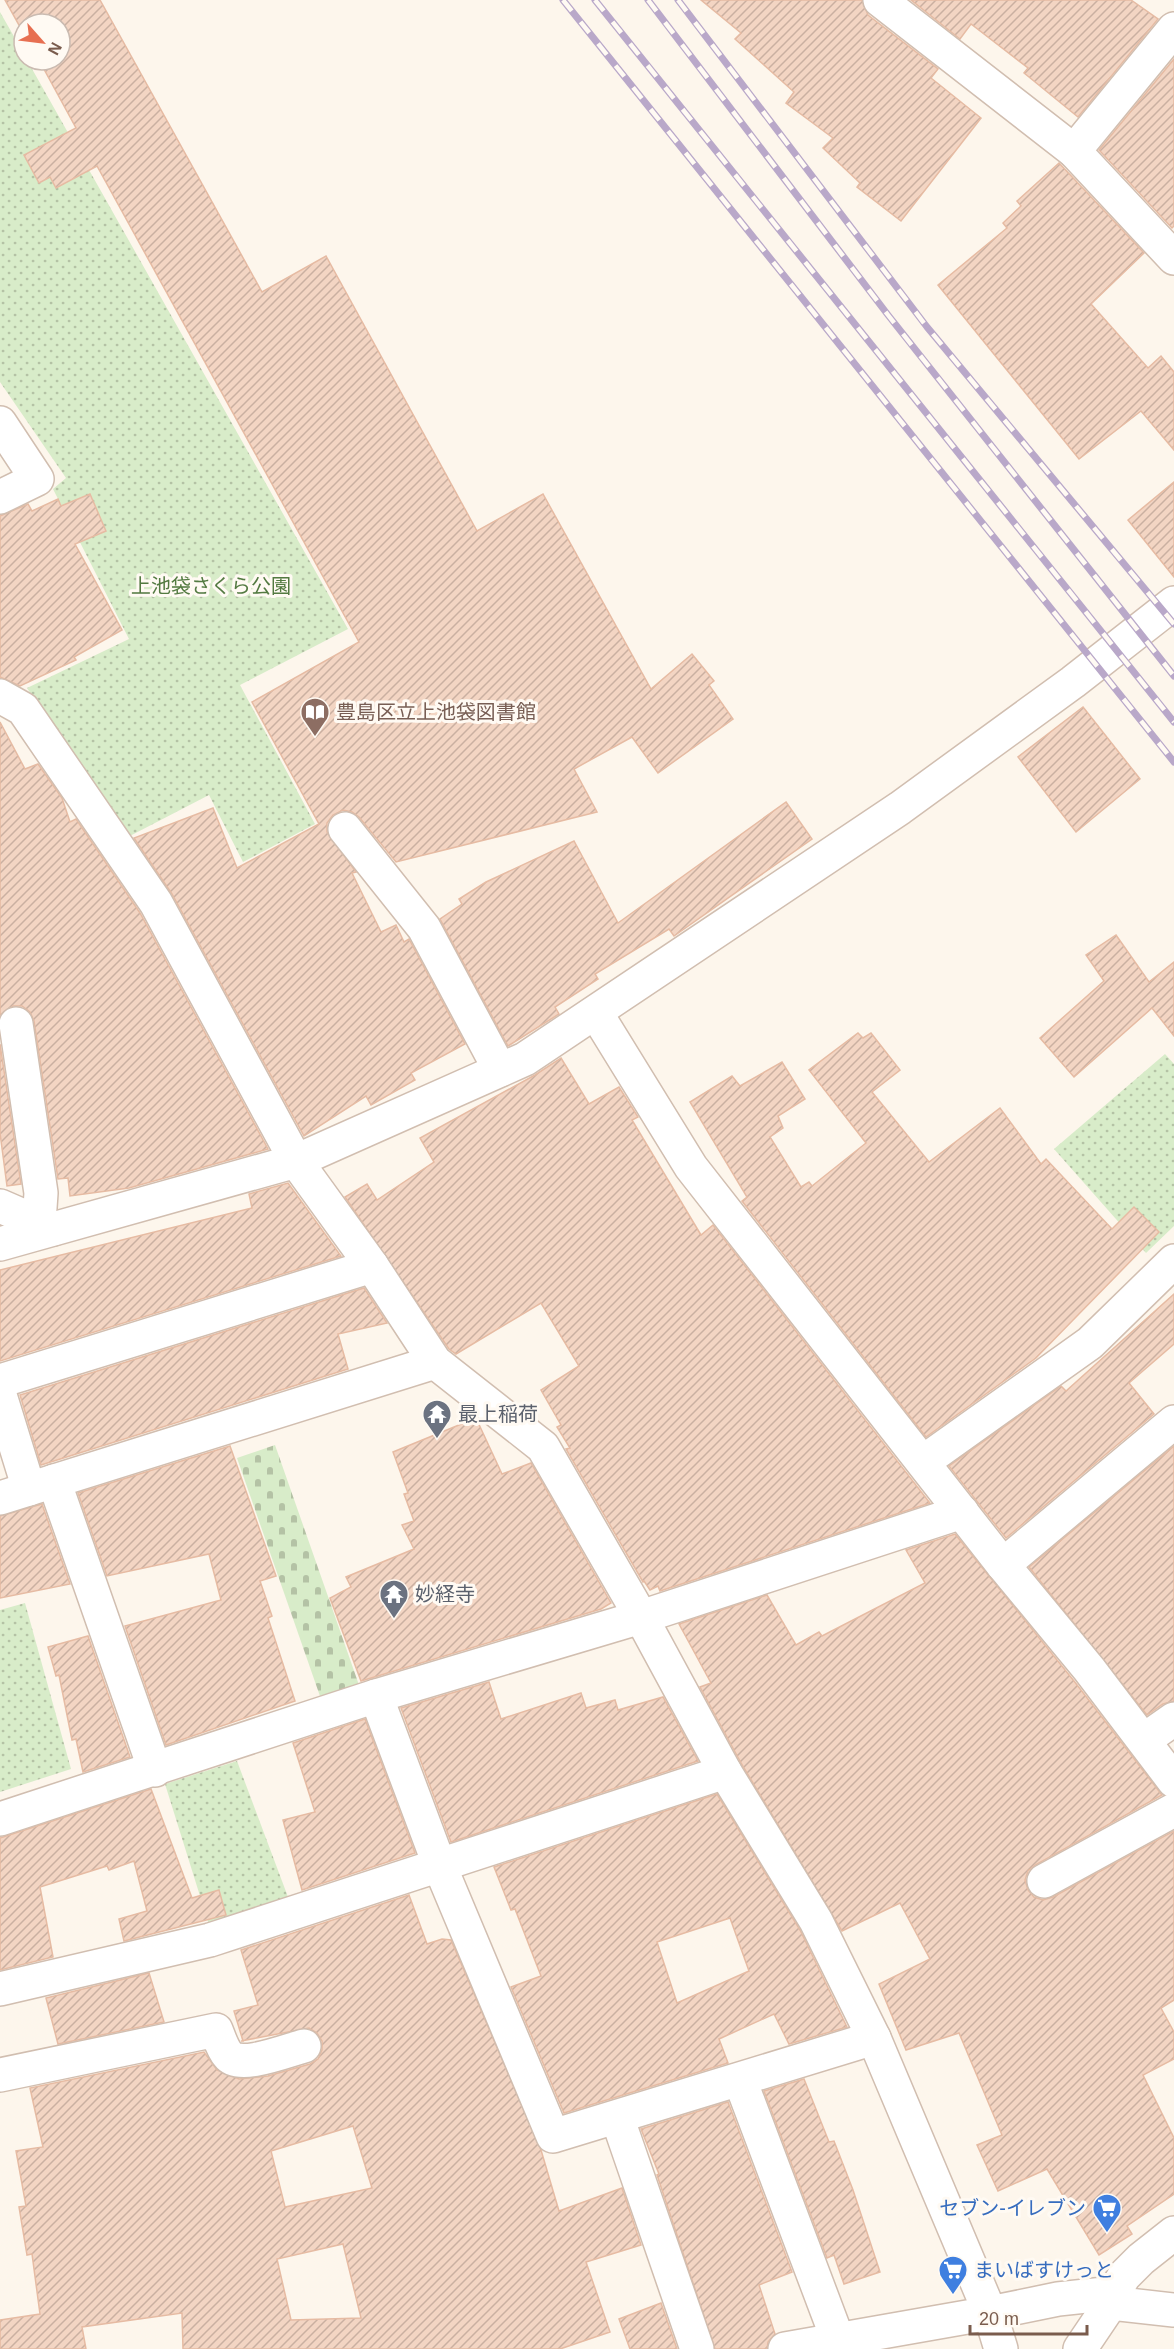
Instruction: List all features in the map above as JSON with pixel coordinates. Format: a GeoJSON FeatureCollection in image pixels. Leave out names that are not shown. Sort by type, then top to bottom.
{"type":"FeatureCollection","features":[{"type":"Feature","properties":{"kind":"street"},"geometry":{"type":"LineString","coordinates":[[880,0],[1074,151],[1174,258]]}},
{"type":"Feature","properties":{"kind":"street"},"geometry":{"type":"LineString","coordinates":[[1074,151],[1174,29]]}},
{"type":"Feature","properties":{"kind":"street"},"geometry":{"type":"LineString","coordinates":[[0,423],[37,479],[0,497]]}},
{"type":"Feature","properties":{"kind":"street"},"geometry":{"type":"LineString","coordinates":[[0,1244],[46,1226],[296,1161],[525,1059],[900,808],[1073,682],[1174,603]]}},
{"type":"Feature","properties":{"kind":"street"},"geometry":{"type":"LineString","coordinates":[[0,696],[23,709],[156,903],[296,1161],[372,1266],[435,1362],[543,1447],[641,1617],[725,1772],[816,1921],[874,2038],[990,2313],[1001,2349]]}},
{"type":"Feature","properties":{"kind":"street"},"geometry":{"type":"LineString","coordinates":[[345,830],[424,928],[500,1070]]}},
{"type":"Feature","properties":{"kind":"street"},"geometry":{"type":"LineString","coordinates":[[596,1013],[691,1167],[1174,1781]]}},
{"type":"Feature","properties":{"kind":"street"},"geometry":{"type":"LineString","coordinates":[[16,1024],[46,1226]]}},
{"type":"Feature","properties":{"kind":"street"},"geometry":{"type":"LineString","coordinates":[[0,1206],[46,1226]]}},
{"type":"Feature","properties":{"kind":"street"},"geometry":{"type":"LineString","coordinates":[[923,1462],[1090,1343],[1174,1261]]}},
{"type":"Feature","properties":{"kind":"street"},"geometry":{"type":"LineString","coordinates":[[0,1381],[372,1266]]}},
{"type":"Feature","properties":{"kind":"street"},"geometry":{"type":"LineString","coordinates":[[28,1490],[435,1362]]}},
{"type":"Feature","properties":{"kind":"street"},"geometry":{"type":"LineString","coordinates":[[0,1395],[28,1490],[155,1770]]}},
{"type":"Feature","properties":{"kind":"street"},"geometry":{"type":"LineString","coordinates":[[1003,1565],[1174,1422]]}},
{"type":"Feature","properties":{"kind":"street"},"geometry":{"type":"LineString","coordinates":[[0,1819],[376,1696],[641,1617],[962,1512]]}},
{"type":"Feature","properties":{"kind":"street"},"geometry":{"type":"LineString","coordinates":[[376,1696],[439,1864],[553,2136],[874,2038]]}},
{"type":"Feature","properties":{"kind":"street"},"geometry":{"type":"LineString","coordinates":[[1144,1740],[1174,1719]]}},
{"type":"Feature","properties":{"kind":"street"},"geometry":{"type":"LineString","coordinates":[[0,1989],[210,1940],[725,1772]]}},
{"type":"Feature","properties":{"kind":"street"},"geometry":{"type":"LineString","coordinates":[[1044,1881],[1174,1810]]}},
{"type":"Feature","properties":{"kind":"street"},"geometry":{"type":"LineString","coordinates":[[0,2075],[216,2030],[228,2056],[246,2062],[304,2046]]}},
{"type":"Feature","properties":{"kind":"street"},"geometry":{"type":"LineString","coordinates":[[741,2080],[838,2340]]}},
{"type":"Feature","properties":{"kind":"street"},"geometry":{"type":"LineString","coordinates":[[617,2117],[697,2349]]}},
{"type":"Feature","properties":{"kind":"street"},"geometry":{"type":"LineString","coordinates":[[1080,2349],[1124,2276],[1141,2259],[1174,2233]]}},
{"type":"Feature","properties":{"kind":"street"},"geometry":{"type":"LineString","coordinates":[[785,2349],[1058,2299],[1112,2298],[1174,2310]]}},
{"type":"Feature","properties":{"kind":"green space","name":"上池袋さくら公園"},"geometry":{"type":"Polygon","coordinates":[[[0,12],[12,33],[12,72],[34,72],[348,629],[240,685],[315,824],[243,862],[209,795],[126,838],[27,688],[129,639],[53,489],[66,478],[0,382],[0,12]]]}},
{"type":"Feature","properties":{"kind":"green space"},"geometry":{"type":"Polygon","coordinates":[[[1165,1054],[1174,1064],[1174,1226],[1146,1253],[1054,1149],[1165,1054]]]}},
{"type":"Feature","properties":{"kind":"green space"},"geometry":{"type":"Polygon","coordinates":[[[275,1445],[359,1685],[321,1699],[237,1458],[275,1445]]]}},
{"type":"Feature","properties":{"kind":"green space"},"geometry":{"type":"Polygon","coordinates":[[[25,1603],[71,1769],[0,1792],[0,1610],[25,1603]]]}},
{"type":"Feature","properties":{"kind":"green space"},"geometry":{"type":"Polygon","coordinates":[[[237,1761],[288,1897],[210,1928],[165,1784],[237,1761]]]}},
{"type":"Feature","properties":{"kind":"building"},"geometry":{"type":"Polygon","coordinates":[[[5,0],[100,0],[262,292],[326,256],[477,531],[543,494],[651,689],[692,654],[714,681],[709,685],[733,719],[658,773],[632,737],[574,769],[597,812],[396,862],[359,817],[343,810],[333,815],[327,823],[327,832],[356,872],[352,873],[381,932],[396,925],[404,942],[409,939],[465,1044],[411,1073],[415,1080],[371,1105],[366,1096],[304,1136],[172,894],[134,838],[213,808],[237,868],[319,824],[252,702],[359,642],[97,166],[56,188],[50,177],[39,183],[24,155],[76,128],[46,72],[72,72],[72,12],[12,13],[5,0]]]}},
{"type":"Feature","properties":{"kind":"building"},"geometry":{"type":"Polygon","coordinates":[[[701,0],[862,0],[868,15],[938,69],[931,78],[981,118],[901,221],[857,187],[860,183],[823,148],[833,138],[786,103],[794,92],[735,39],[741,33],[701,0]]]}},
{"type":"Feature","properties":{"kind":"building"},"geometry":{"type":"Polygon","coordinates":[[[911,0],[1131,0],[1158,19],[1078,117],[1024,73],[1028,68],[971,24],[960,39],[911,0]]]}},
{"type":"Feature","properties":{"kind":"building"},"geometry":{"type":"Polygon","coordinates":[[[1174,59],[1174,226],[1172,228],[1099,150],[1174,59]]]}},
{"type":"Feature","properties":{"kind":"building"},"geometry":{"type":"Polygon","coordinates":[[[1059,163],[1144,253],[1091,304],[1148,368],[1161,356],[1174,372],[1174,450],[1141,411],[1079,459],[938,285],[1007,228],[1003,223],[1021,206],[1017,201],[1059,163]]]}},
{"type":"Feature","properties":{"kind":"building"},"geometry":{"type":"Polygon","coordinates":[[[1174,482],[1174,577],[1128,520],[1174,482]]]}},
{"type":"Feature","properties":{"kind":"building"},"geometry":{"type":"Polygon","coordinates":[[[90,494],[106,531],[75,544],[122,630],[74,657],[76,660],[20,686],[0,677],[0,516],[28,504],[32,511],[58,499],[61,506],[90,494]]]}},
{"type":"Feature","properties":{"kind":"building"},"geometry":{"type":"Polygon","coordinates":[[[1083,707],[1140,779],[1076,832],[1018,757],[1083,707]]]}},
{"type":"Feature","properties":{"kind":"building"},"geometry":{"type":"Polygon","coordinates":[[[0,722],[25,769],[38,764],[62,798],[70,822],[76,819],[140,913],[268,1149],[129,1188],[70,1196],[68,1178],[58,1179],[34,1021],[30,1012],[22,1006],[13,1006],[0,1015],[0,722]]]}},
{"type":"Feature","properties":{"kind":"building"},"geometry":{"type":"Polygon","coordinates":[[[786,802],[812,839],[674,936],[669,929],[595,974],[598,979],[555,1007],[559,1014],[508,1046],[440,919],[462,904],[459,899],[486,882],[574,841],[618,923],[786,802]]]}},
{"type":"Feature","properties":{"kind":"building"},"geometry":{"type":"Polygon","coordinates":[[[1116,935],[1149,982],[1174,962],[1174,1036],[1152,1008],[1074,1077],[1040,1038],[1104,981],[1086,955],[1116,935]]]}},
{"type":"Feature","properties":{"kind":"building"},"geometry":{"type":"Polygon","coordinates":[[[858,1033],[863,1038],[871,1033],[900,1070],[872,1092],[929,1162],[1000,1108],[1041,1164],[1046,1159],[1112,1229],[1134,1207],[1159,1232],[1036,1358],[926,1437],[742,1201],[747,1197],[690,1102],[732,1076],[740,1086],[782,1062],[805,1099],[778,1116],[783,1128],[770,1137],[801,1187],[809,1182],[812,1186],[866,1143],[809,1070],[858,1033]]]}},
{"type":"Feature","properties":{"kind":"building"},"geometry":{"type":"Polygon","coordinates":[[[0,1044],[21,1184],[7,1186],[0,1133],[0,1044]]]}},
{"type":"Feature","properties":{"kind":"building"},"geometry":{"type":"Polygon","coordinates":[[[561,1058],[589,1104],[619,1087],[638,1117],[632,1120],[701,1235],[713,1225],[930,1503],[660,1591],[658,1586],[650,1590],[643,1582],[566,1449],[570,1448],[557,1427],[561,1425],[541,1390],[579,1366],[541,1303],[456,1354],[449,1349],[345,1197],[367,1184],[377,1200],[434,1162],[420,1138],[535,1075],[561,1058]]]}},
{"type":"Feature","properties":{"kind":"building"},"geometry":{"type":"Polygon","coordinates":[[[288,1183],[341,1256],[0,1361],[0,1270],[252,1208],[249,1194],[288,1183]]]}},
{"type":"Feature","properties":{"kind":"building"},"geometry":{"type":"Polygon","coordinates":[[[364,1288],[387,1323],[338,1334],[348,1369],[41,1465],[20,1395],[364,1288]]]}},
{"type":"Feature","properties":{"kind":"building"},"geometry":{"type":"Polygon","coordinates":[[[1174,1294],[1174,1344],[1129,1383],[1154,1414],[1006,1538],[949,1466],[1061,1386],[1066,1391],[1174,1294]]]}},
{"type":"Feature","properties":{"kind":"building"},"geometry":{"type":"Polygon","coordinates":[[[476,1418],[502,1474],[531,1463],[611,1603],[601,1609],[361,1681],[330,1598],[351,1587],[346,1577],[414,1549],[402,1525],[414,1521],[404,1494],[408,1493],[393,1452],[476,1418]]]}},
{"type":"Feature","properties":{"kind":"building"},"geometry":{"type":"Polygon","coordinates":[[[230,1446],[276,1576],[260,1581],[272,1616],[268,1618],[295,1701],[166,1745],[125,1626],[221,1600],[209,1554],[107,1576],[78,1493],[230,1446]]]}},
{"type":"Feature","properties":{"kind":"building"},"geometry":{"type":"Polygon","coordinates":[[[1174,1446],[1174,1701],[1163,1704],[1147,1715],[1029,1567],[1174,1446]]]}},
{"type":"Feature","properties":{"kind":"building"},"geometry":{"type":"Polygon","coordinates":[[[42,1504],[70,1584],[0,1598],[0,1516],[42,1504]]]}},
{"type":"Feature","properties":{"kind":"building"},"geometry":{"type":"Polygon","coordinates":[[[955,1534],[1074,1681],[1162,1795],[1035,1865],[1028,1871],[1025,1880],[1028,1890],[1034,1897],[1043,1900],[1053,1897],[1174,1831],[1174,2000],[1161,2008],[1174,2032],[1174,2059],[1143,2075],[1174,2138],[1174,2194],[1127,2226],[1132,2234],[1099,2255],[1047,2169],[998,2191],[977,2145],[1002,2135],[959,2033],[906,2050],[879,1984],[930,1959],[900,1903],[842,1931],[741,1763],[700,1687],[711,1683],[679,1624],[767,1595],[796,1645],[819,1632],[822,1636],[925,1583],[906,1550],[955,1534]]]}},
{"type":"Feature","properties":{"kind":"building"},"geometry":{"type":"Polygon","coordinates":[[[88,1636],[130,1757],[83,1772],[76,1739],[72,1740],[59,1675],[56,1676],[48,1647],[88,1636]]]}},
{"type":"Feature","properties":{"kind":"building"},"geometry":{"type":"Polygon","coordinates":[[[489,1682],[501,1719],[581,1693],[586,1708],[615,1700],[618,1710],[663,1697],[698,1761],[451,1842],[401,1708],[489,1682]]]}},
{"type":"Feature","properties":{"kind":"building"},"geometry":{"type":"Polygon","coordinates":[[[365,1719],[415,1853],[302,1890],[283,1820],[315,1812],[293,1743],[365,1719]]]}},
{"type":"Feature","properties":{"kind":"building"},"geometry":{"type":"Polygon","coordinates":[[[151,1789],[192,1898],[219,1890],[226,1915],[124,1941],[119,1919],[147,1911],[134,1861],[109,1870],[107,1866],[40,1887],[53,1957],[0,1970],[0,1838],[151,1789]]]}},
{"type":"Feature","properties":{"kind":"building"},"geometry":{"type":"Polygon","coordinates":[[[717,1794],[800,1930],[847,2027],[789,2044],[774,2014],[719,2039],[728,2063],[564,2113],[511,1987],[541,1976],[515,1909],[511,1910],[494,1867],[717,1794]],[[730,1918],[657,1942],[677,2003],[749,1971],[730,1918]]]}},
{"type":"Feature","properties":{"kind":"building"},"geometry":{"type":"Polygon","coordinates":[[[409,1895],[427,1944],[442,1939],[451,1940],[541,2150],[559,2211],[622,2188],[641,2245],[586,2262],[610,2332],[560,2349],[183,2349],[182,2313],[82,2327],[86,2349],[0,2349],[0,2320],[40,2314],[32,2254],[27,2255],[19,2207],[26,2206],[16,2151],[43,2147],[30,2088],[204,2052],[217,2070],[239,2079],[268,2076],[310,2064],[318,2059],[322,2050],[322,2041],[317,2033],[309,2028],[243,2041],[234,2011],[258,2005],[241,1950],[409,1895]],[[353,2126],[271,2151],[285,2207],[372,2188],[353,2126]],[[343,2244],[277,2259],[291,2320],[361,2318],[343,2244]]]}},
{"type":"Feature","properties":{"kind":"building"},"geometry":{"type":"Polygon","coordinates":[[[149,1973],[164,2022],[58,2044],[46,1998],[149,1973]]]}},
{"type":"Feature","properties":{"kind":"building"},"geometry":{"type":"Polygon","coordinates":[[[804,2079],[829,2142],[834,2141],[880,2272],[844,2284],[834,2255],[827,2258],[764,2091],[804,2079]]]}},
{"type":"Feature","properties":{"kind":"building"},"geometry":{"type":"Polygon","coordinates":[[[728,2102],[792,2272],[759,2285],[775,2334],[768,2342],[767,2349],[715,2349],[657,2175],[659,2174],[641,2129],[728,2102]]]}},
{"type":"Feature","properties":{"kind":"building"},"geometry":{"type":"Polygon","coordinates":[[[661,2303],[677,2349],[630,2349],[619,2319],[661,2303]]]}},
{"type":"Feature","properties":{"kind":"railway"},"geometry":{"type":"LineString","coordinates":[[563,0],[1174,762]]}},
{"type":"Feature","properties":{"kind":"railway"},"geometry":{"type":"LineString","coordinates":[[595,0],[1174,722]]}},
{"type":"Feature","properties":{"kind":"railway"},"geometry":{"type":"LineString","coordinates":[[648,0],[888,315],[1174,676]]}},
{"type":"Feature","properties":{"kind":"railway"},"geometry":{"type":"LineString","coordinates":[[678,0],[927,327],[1174,624]]}},
{"type":"Feature","properties":{"kind":"place","name":"豊島区立上池袋図書館"},"geometry":{"type":"Point","coordinates":[315,738]}},
{"type":"Feature","properties":{"kind":"place","name":"最上稲荷"},"geometry":{"type":"Point","coordinates":[437,1440]}},
{"type":"Feature","properties":{"kind":"place","name":"妙経寺"},"geometry":{"type":"Point","coordinates":[394,1620]}},
{"type":"Feature","properties":{"kind":"place","name":"セブン-イレブン"},"geometry":{"type":"Point","coordinates":[1107,2234]}},
{"type":"Feature","properties":{"kind":"place","name":"まいばすけっと"},"geometry":{"type":"Point","coordinates":[953,2296]}}]}
